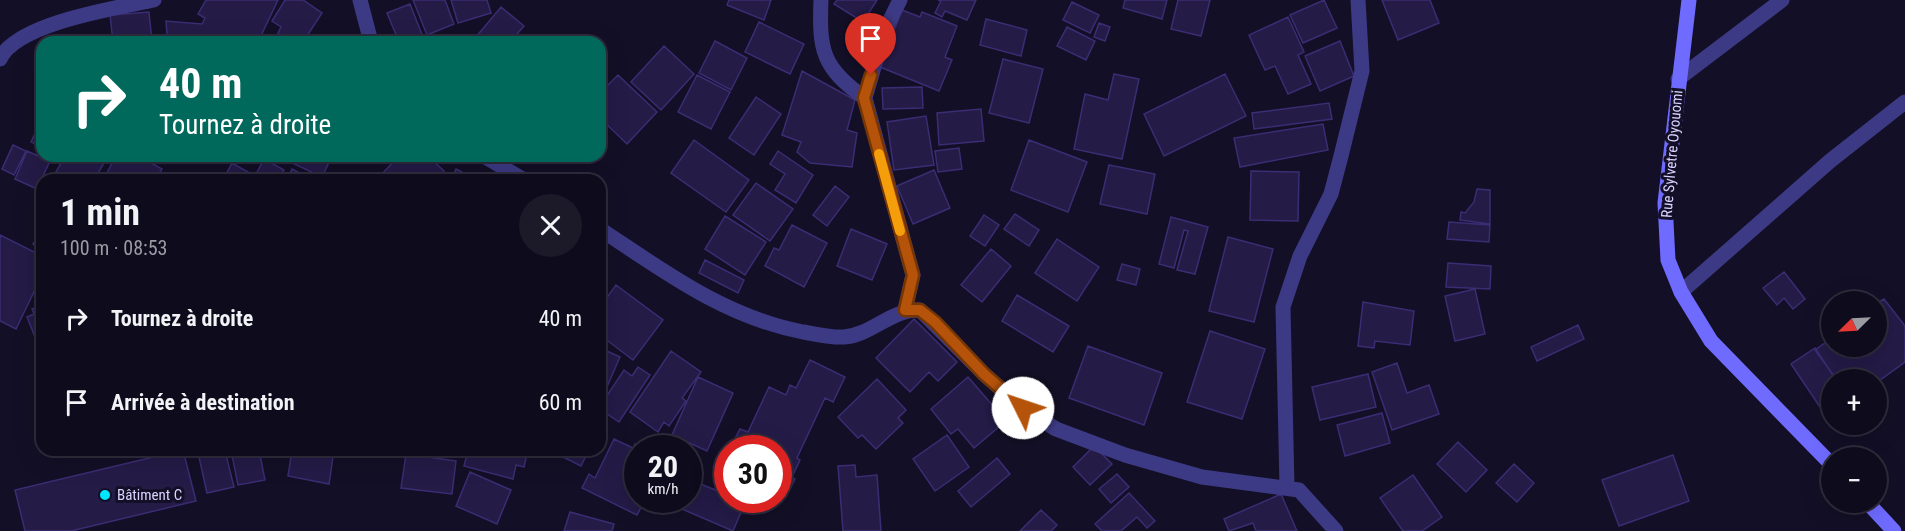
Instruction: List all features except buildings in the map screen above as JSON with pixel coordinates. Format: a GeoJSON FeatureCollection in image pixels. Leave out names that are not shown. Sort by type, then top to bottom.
{"type":"FeatureCollection","features":[{"type":"Feature","properties":{"kind":"street"},"geometry":{"type":"LineString","coordinates":[[0,59],[12,44],[34,32],[154,0]]}},
{"type":"Feature","properties":{"kind":"street"},"geometry":{"type":"LineString","coordinates":[[360,0],[369,36]]}},
{"type":"Feature","properties":{"kind":"street"},"geometry":{"type":"LineString","coordinates":[[821,0],[822,49],[844,84],[864,98]]}},
{"type":"Feature","properties":{"kind":"street"},"geometry":{"type":"LineString","coordinates":[[900,0],[885,30],[864,98],[913,275],[905,310]]}},
{"type":"Feature","properties":{"kind":"street"},"geometry":{"type":"LineString","coordinates":[[1287,487],[1283,307],[1300,256],[1331,194],[1362,71],[1358,0]]}},
{"type":"Feature","properties":{"kind":"street","name":"Rue Sylvetre Oyouomi"},"geometry":{"type":"LineString","coordinates":[[1689,0],[1665,203],[1668,260],[1681,292],[1711,341],[1821,454]]}},
{"type":"Feature","properties":{"kind":"street"},"geometry":{"type":"LineString","coordinates":[[1678,79],[1782,0]]}},
{"type":"Feature","properties":{"kind":"street"},"geometry":{"type":"LineString","coordinates":[[1681,292],[1830,161],[1905,102]]}},
{"type":"Feature","properties":{"kind":"street"},"geometry":{"type":"LineString","coordinates":[[494,162],[514,174]]}},
{"type":"Feature","properties":{"kind":"street"},"geometry":{"type":"LineString","coordinates":[[606,233],[697,294],[750,317],[793,330],[845,337],[905,310],[920,310],[1015,401],[1056,429],[1125,455],[1202,477],[1252,486],[1287,487],[1299,490],[1336,531]]}},
{"type":"Feature","properties":{"kind":"street"},"geometry":{"type":"LineString","coordinates":[[1877,513],[1894,531]]}},
{"type":"Feature","properties":{"kind":"slow traffic"},"geometry":{"type":"LineString","coordinates":[[879,154],[900,231]]}},
{"type":"Feature","properties":{"kind":"place","name":"Bâtiment C"},"geometry":{"type":"Point","coordinates":[105,495]}},
{"type":"Feature","properties":{"kind":"route"},"geometry":{"type":"LineString","coordinates":[[871,75],[864,98],[913,275],[905,310],[920,310],[935,322],[984,374],[1023,408]]}}]}
